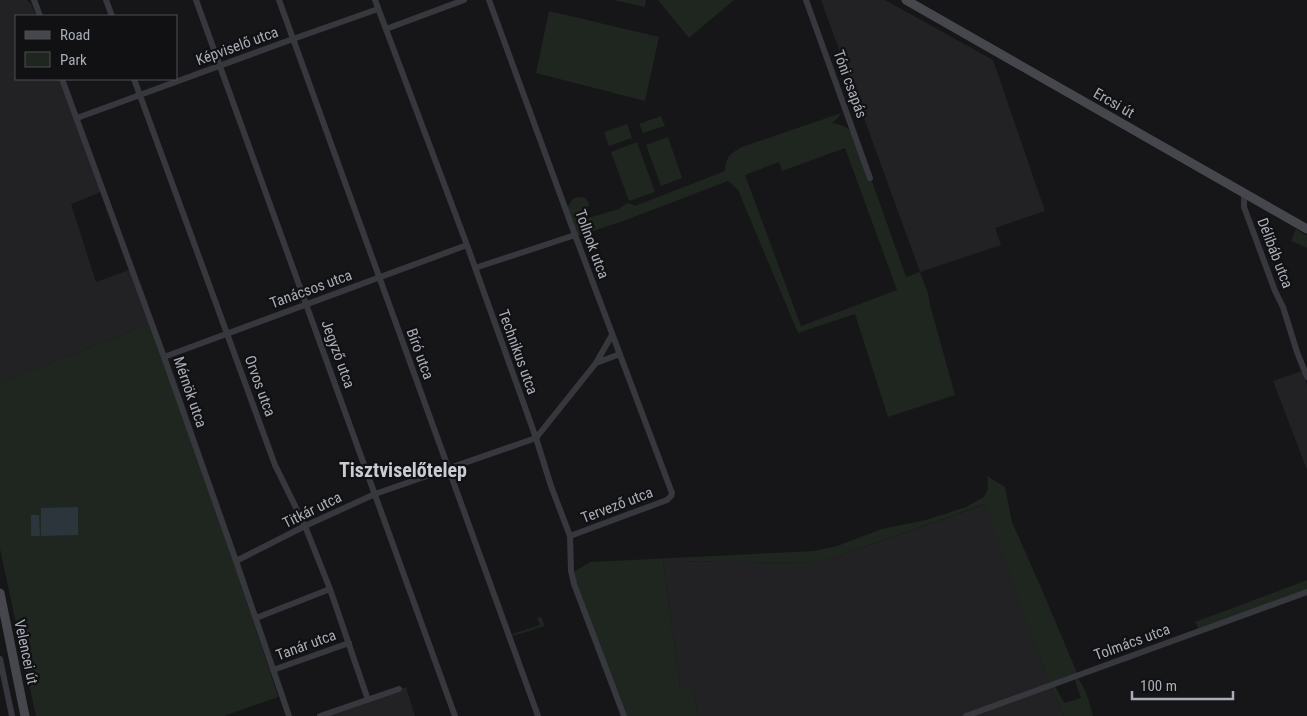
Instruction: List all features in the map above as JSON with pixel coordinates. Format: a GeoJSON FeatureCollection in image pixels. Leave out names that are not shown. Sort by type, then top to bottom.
{"type":"FeatureCollection","features":[{"type":"Feature","properties":{"kind":"main road","name":"Ercsi út"},"geometry":{"type":"LineString","coordinates":[[906,0],[1307,229]]}},
{"type":"Feature","properties":{"kind":"main road","name":"Velencei út"},"geometry":{"type":"LineString","coordinates":[[0,593],[25,716]]}},
{"type":"Feature","properties":{"kind":"street"},"geometry":{"type":"LineString","coordinates":[[34,0],[40,15]]}},
{"type":"Feature","properties":{"kind":"street"},"geometry":{"type":"LineString","coordinates":[[106,0],[112,15]]}},
{"type":"Feature","properties":{"kind":"street","name":"Jegyző utca"},"geometry":{"type":"LineString","coordinates":[[196,0],[455,716]]}},
{"type":"Feature","properties":{"kind":"street","name":"Bíró utca"},"geometry":{"type":"LineString","coordinates":[[279,0],[538,716]]}},
{"type":"Feature","properties":{"kind":"street","name":"Technikus utca"},"geometry":{"type":"LineString","coordinates":[[375,0],[467,245],[536,438],[551,486],[570,536],[574,584],[624,716]]}},
{"type":"Feature","properties":{"kind":"street"},"geometry":{"type":"LineString","coordinates":[[386,29],[464,0]]}},
{"type":"Feature","properties":{"kind":"street","name":"Tollnok utca"},"geometry":{"type":"LineString","coordinates":[[489,0],[612,336],[671,490],[671,496]]}},
{"type":"Feature","properties":{"kind":"street","name":"Tóni csapás"},"geometry":{"type":"LineString","coordinates":[[806,0],[870,178]]}},
{"type":"Feature","properties":{"kind":"street","name":"Képviselő utca"},"geometry":{"type":"LineString","coordinates":[[77,118],[378,9]]}},
{"type":"Feature","properties":{"kind":"street","name":"Mérnök utca"},"geometry":{"type":"LineString","coordinates":[[62,80],[164,357],[289,716]]}},
{"type":"Feature","properties":{"kind":"street","name":"Orvos utca"},"geometry":{"type":"LineString","coordinates":[[134,80],[275,465],[305,526],[330,589],[368,700]]}},
{"type":"Feature","properties":{"kind":"street","name":"Délibáb utca"},"geometry":{"type":"LineString","coordinates":[[1246,194],[1244,207],[1275,291],[1283,306],[1307,377]]}},
{"type":"Feature","properties":{"kind":"street"},"geometry":{"type":"LineString","coordinates":[[475,268],[575,235]]}},
{"type":"Feature","properties":{"kind":"street","name":"Tanácsos utca"},"geometry":{"type":"LineString","coordinates":[[164,357],[467,245]]}},
{"type":"Feature","properties":{"kind":"street"},"geometry":{"type":"LineString","coordinates":[[536,438],[596,363],[612,336]]}},
{"type":"Feature","properties":{"kind":"street"},"geometry":{"type":"LineString","coordinates":[[596,363],[620,354]]}},
{"type":"Feature","properties":{"kind":"street","name":"Titkár utca"},"geometry":{"type":"LineString","coordinates":[[236,561],[305,526],[375,494],[536,438]]}},
{"type":"Feature","properties":{"kind":"street","name":"Tervező utca"},"geometry":{"type":"LineString","coordinates":[[570,536],[667,500],[671,496]]}},
{"type":"Feature","properties":{"kind":"street"},"geometry":{"type":"LineString","coordinates":[[256,618],[330,589]]}},
{"type":"Feature","properties":{"kind":"street","name":"Tolmács utca"},"geometry":{"type":"LineString","coordinates":[[966,716],[1307,592]]}},
{"type":"Feature","properties":{"kind":"street","name":"Tanár utca"},"geometry":{"type":"LineString","coordinates":[[273,670],[348,642]]}},
{"type":"Feature","properties":{"kind":"street","name":"Velencei út"},"geometry":{"type":"LineString","coordinates":[[0,659],[12,716]]}},
{"type":"Feature","properties":{"kind":"street"},"geometry":{"type":"LineString","coordinates":[[320,716],[399,689]]}},
{"type":"Feature","properties":{"kind":"shaded area"},"geometry":{"type":"Polygon","coordinates":[[[0,0],[27,0],[36,15],[15,15],[15,80],[59,80],[101,192],[71,204],[96,282],[129,270],[150,324],[0,383],[0,0]]]}},
{"type":"Feature","properties":{"kind":"shaded area"},"geometry":{"type":"Polygon","coordinates":[[[821,0],[885,0],[993,60],[1045,211],[995,228],[1001,245],[920,272],[821,0]]]}},
{"type":"Feature","properties":{"kind":"shaded area"},"geometry":{"type":"Polygon","coordinates":[[[1302,371],[1307,385],[1307,470],[1273,381],[1302,371]]]}},
{"type":"Feature","properties":{"kind":"shaded area"},"geometry":{"type":"Polygon","coordinates":[[[986,504],[1047,678],[1064,716],[698,716],[692,687],[680,687],[663,561],[818,563],[986,504]]]}},
{"type":"Feature","properties":{"kind":"shaded area"},"geometry":{"type":"Polygon","coordinates":[[[78,507],[78,535],[41,536],[41,508],[78,507]]]}},
{"type":"Feature","properties":{"kind":"shaded area"},"geometry":{"type":"Polygon","coordinates":[[[31,515],[39,515],[40,536],[31,536],[31,515]]]}},
{"type":"Feature","properties":{"kind":"shaded area"},"geometry":{"type":"Polygon","coordinates":[[[406,687],[415,716],[325,716],[406,687]]]}},
{"type":"Feature","properties":{"kind":"green space"},"geometry":{"type":"Polygon","coordinates":[[[613,0],[646,0],[645,7],[613,0]]]}},
{"type":"Feature","properties":{"kind":"green space"},"geometry":{"type":"Polygon","coordinates":[[[658,0],[734,0],[689,38],[658,0]]]}},
{"type":"Feature","properties":{"kind":"green space"},"geometry":{"type":"Polygon","coordinates":[[[549,11],[659,37],[645,101],[536,73],[549,11]]]}},
{"type":"Feature","properties":{"kind":"green space"},"geometry":{"type":"Polygon","coordinates":[[[841,113],[832,123],[846,128],[857,139],[906,277],[920,272],[928,293],[955,395],[888,417],[855,314],[798,333],[738,190],[728,181],[626,220],[578,236],[567,206],[574,198],[585,198],[589,203],[584,213],[585,218],[619,209],[627,203],[635,206],[725,171],[729,156],[742,147],[841,113]],[[845,148],[782,171],[779,162],[745,175],[801,326],[897,290],[845,148]]]}},
{"type":"Feature","properties":{"kind":"green space"},"geometry":{"type":"Polygon","coordinates":[[[661,116],[665,126],[643,133],[639,124],[661,116]]]}},
{"type":"Feature","properties":{"kind":"green space"},"geometry":{"type":"Polygon","coordinates":[[[627,124],[632,138],[609,146],[604,132],[627,124]]]}},
{"type":"Feature","properties":{"kind":"green space"},"geometry":{"type":"Polygon","coordinates":[[[668,137],[682,178],[661,186],[646,145],[668,137]]]}},
{"type":"Feature","properties":{"kind":"green space"},"geometry":{"type":"Polygon","coordinates":[[[637,142],[655,192],[629,201],[611,152],[637,142]]]}},
{"type":"Feature","properties":{"kind":"green space"},"geometry":{"type":"Polygon","coordinates":[[[1296,229],[1307,236],[1307,248],[1291,241],[1296,229]]]}},
{"type":"Feature","properties":{"kind":"green space"},"geometry":{"type":"Polygon","coordinates":[[[150,324],[224,534],[278,697],[224,716],[36,716],[0,549],[0,383],[150,324]]]}},
{"type":"Feature","properties":{"kind":"green space"},"geometry":{"type":"Polygon","coordinates":[[[987,476],[1005,487],[1012,522],[1077,673],[1076,676],[1085,690],[1093,716],[1064,716],[1047,678],[985,504],[818,563],[663,561],[680,687],[692,687],[698,716],[626,716],[576,584],[574,572],[590,562],[814,551],[837,546],[882,529],[926,520],[966,507],[984,497],[988,489],[987,476]],[[1074,677],[1054,684],[1064,703],[1081,698],[1074,677]]]}},
{"type":"Feature","properties":{"kind":"green space"},"geometry":{"type":"Polygon","coordinates":[[[1307,580],[1307,592],[1200,631],[1195,622],[1307,580]]]}},
{"type":"Feature","properties":{"kind":"green space"},"geometry":{"type":"Polygon","coordinates":[[[541,617],[545,626],[513,636],[512,634],[540,625],[537,618],[541,617]]]}},
{"type":"Feature","properties":{"kind":"district","name":"Tisztviselőtelep"},"geometry":{"type":"Point","coordinates":[403,470]}}]}
